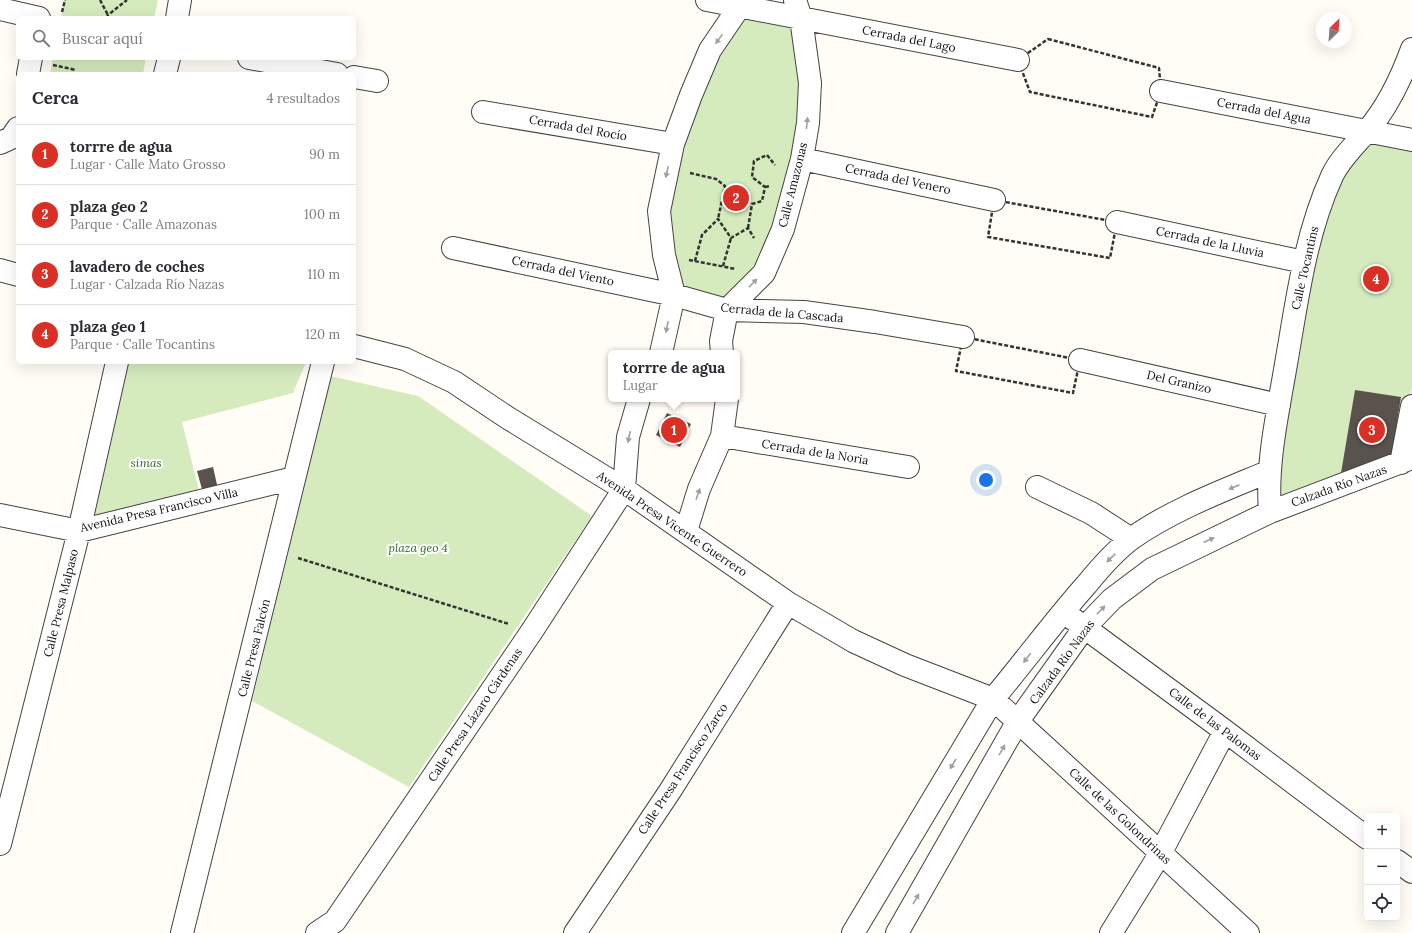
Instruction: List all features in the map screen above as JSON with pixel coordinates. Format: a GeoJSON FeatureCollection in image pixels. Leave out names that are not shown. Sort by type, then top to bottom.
{"type":"FeatureCollection","features":[{"type":"Feature","properties":{"kind":"street"},"geometry":{"type":"LineString","coordinates":[[39,16],[43,0]]}},
{"type":"Feature","properties":{"kind":"street"},"geometry":{"type":"LineString","coordinates":[[177,16],[180,0]]}},
{"type":"Feature","properties":{"kind":"street","name":"Cerrada del Lago"},"geometry":{"type":"LineString","coordinates":[[707,0],[798,9],[1018,60]]}},
{"type":"Feature","properties":{"kind":"street"},"geometry":{"type":"LineString","coordinates":[[662,350],[674,295],[664,255],[659,211],[673,144],[710,50],[742,3]]}},
{"type":"Feature","properties":{"kind":"street","name":"Calle Amazonas"},"geometry":{"type":"LineString","coordinates":[[727,310],[764,273],[783,229],[802,159],[808,123],[810,83],[798,9]]}},
{"type":"Feature","properties":{"kind":"street"},"geometry":{"type":"LineString","coordinates":[[0,10],[29,16]]}},
{"type":"Feature","properties":{"kind":"street","name":"Calle Tocantins"},"geometry":{"type":"LineString","coordinates":[[1270,512],[1270,471],[1279,405],[1304,262],[1319,208],[1332,175],[1352,147],[1368,131],[1389,102],[1402,77],[1412,49]]}},
{"type":"Feature","properties":{"kind":"street"},"geometry":{"type":"LineString","coordinates":[[28,72],[31,60]]}},
{"type":"Feature","properties":{"kind":"street"},"geometry":{"type":"LineString","coordinates":[[166,72],[168,60]]}},
{"type":"Feature","properties":{"kind":"street"},"geometry":{"type":"LineString","coordinates":[[260,60],[326,72]]}},
{"type":"Feature","properties":{"kind":"street"},"geometry":{"type":"LineString","coordinates":[[356,77],[377,81]]}},
{"type":"Feature","properties":{"kind":"street","name":"Cerrada del Agua"},"geometry":{"type":"LineString","coordinates":[[1161,91],[1412,140]]}},
{"type":"Feature","properties":{"kind":"street","name":"Cerrada del Rocío"},"geometry":{"type":"LineString","coordinates":[[483,112],[673,144]]}},
{"type":"Feature","properties":{"kind":"street","name":"Cerrada del Venero"},"geometry":{"type":"LineString","coordinates":[[802,159],[994,200]]}},
{"type":"Feature","properties":{"kind":"street","name":"Cerrada de la Lluvia"},"geometry":{"type":"LineString","coordinates":[[1117,222],[1304,262]]}},
{"type":"Feature","properties":{"kind":"street","name":"Cerrada del Viento"},"geometry":{"type":"LineString","coordinates":[[453,248],[674,295]]}},
{"type":"Feature","properties":{"kind":"street"},"geometry":{"type":"LineString","coordinates":[[0,270],[16,274]]}},
{"type":"Feature","properties":{"kind":"street","name":"Cerrada de la Cascada"},"geometry":{"type":"LineString","coordinates":[[674,295],[727,310],[804,312],[963,337]]}},
{"type":"Feature","properties":{"kind":"street"},"geometry":{"type":"LineString","coordinates":[[722,350],[721,341],[727,310]]}},
{"type":"Feature","properties":{"kind":"street","name":"Avenida Presa Vicente Guerrero"},"geometry":{"type":"LineString","coordinates":[[356,347],[405,359],[454,382],[508,418],[624,489],[788,603],[853,641],[905,665],[993,698]]}},
{"type":"Feature","properties":{"kind":"street","name":"Del Granizo"},"geometry":{"type":"LineString","coordinates":[[1080,360],[1279,405]]}},
{"type":"Feature","properties":{"kind":"street","name":"Calle Presa Malpaso"},"geometry":{"type":"LineString","coordinates":[[0,844],[79,531],[117,364]]}},
{"type":"Feature","properties":{"kind":"street","name":"Calle Presa Falcón"},"geometry":{"type":"LineString","coordinates":[[182,933],[278,552],[294,478],[322,364]]}},
{"type":"Feature","properties":{"kind":"street"},"geometry":{"type":"LineString","coordinates":[[624,489],[628,437],[638,402]]}},
{"type":"Feature","properties":{"kind":"street"},"geometry":{"type":"LineString","coordinates":[[686,531],[699,489],[722,436],[727,402]]}},
{"type":"Feature","properties":{"kind":"street"},"geometry":{"type":"LineString","coordinates":[[1406,460],[1412,406]]}},
{"type":"Feature","properties":{"kind":"street","name":"Cerrada de la Noria"},"geometry":{"type":"LineString","coordinates":[[722,436],[908,467]]}},
{"type":"Feature","properties":{"kind":"street","name":"Calzada Río Nazas"},"geometry":{"type":"LineString","coordinates":[[897,933],[1018,722],[1084,628],[1112,599],[1152,569],[1270,512],[1406,460]]}},
{"type":"Feature","properties":{"kind":"street"},"geometry":{"type":"LineString","coordinates":[[853,933],[993,698],[1022,664],[1062,612],[1103,566],[1131,539],[1184,508],[1270,471]]}},
{"type":"Feature","properties":{"kind":"street","name":"Avenida Presa Francisco Villa"},"geometry":{"type":"LineString","coordinates":[[0,515],[79,531],[294,478]]}},
{"type":"Feature","properties":{"kind":"street"},"geometry":{"type":"LineString","coordinates":[[1038,487],[1091,513],[1131,539]]}},
{"type":"Feature","properties":{"kind":"street","name":"Calle Presa Lázaro Cárdenas"},"geometry":{"type":"LineString","coordinates":[[316,933],[341,927],[624,489]]}},
{"type":"Feature","properties":{"kind":"street","name":"Calle Presa Francisco Zarco"},"geometry":{"type":"LineString","coordinates":[[575,933],[670,791],[788,603]]}},
{"type":"Feature","properties":{"kind":"street","name":"Calle de las Palomas"},"geometry":{"type":"LineString","coordinates":[[1062,612],[1225,731],[1364,836]]}},
{"type":"Feature","properties":{"kind":"street","name":"Calle de las Golondrinas"},"geometry":{"type":"LineString","coordinates":[[993,698],[1160,854],[1248,933]]}},
{"type":"Feature","properties":{"kind":"street"},"geometry":{"type":"LineString","coordinates":[[1112,933],[1160,854],[1225,731]]}},
{"type":"Feature","properties":{"kind":"street"},"geometry":{"type":"LineString","coordinates":[[1400,863],[1412,872]]}},
{"type":"Feature","properties":{"kind":"path"},"geometry":{"type":"LineString","coordinates":[[61,16],[65,0]]}},
{"type":"Feature","properties":{"kind":"path"},"geometry":{"type":"LineString","coordinates":[[100,0],[108,16],[127,0]]}},
{"type":"Feature","properties":{"kind":"path"},"geometry":{"type":"LineString","coordinates":[[1048,39],[1159,68],[1161,91],[1152,117],[1030,92],[1018,60],[1048,39]]}},
{"type":"Feature","properties":{"kind":"path"},"geometry":{"type":"LineString","coordinates":[[773,179],[772,186],[764,187],[752,177],[754,162],[767,155],[775,164],[774,172]]}},
{"type":"Feature","properties":{"kind":"path"},"geometry":{"type":"LineString","coordinates":[[668,167],[716,179],[725,186],[718,219],[702,235],[694,261]]}},
{"type":"Feature","properties":{"kind":"path"},"geometry":{"type":"LineString","coordinates":[[757,244],[748,228],[752,204],[762,201],[764,187]]}},
{"type":"Feature","properties":{"kind":"path"},"geometry":{"type":"LineString","coordinates":[[994,200],[1117,222],[1110,258],[988,236],[994,200]]}},
{"type":"Feature","properties":{"kind":"path"},"geometry":{"type":"LineString","coordinates":[[718,219],[731,238]]}},
{"type":"Feature","properties":{"kind":"path"},"geometry":{"type":"LineString","coordinates":[[723,266],[731,238],[748,228]]}},
{"type":"Feature","properties":{"kind":"path"},"geometry":{"type":"LineString","coordinates":[[683,258],[738,269]]}},
{"type":"Feature","properties":{"kind":"path"},"geometry":{"type":"LineString","coordinates":[[963,337],[1080,360],[1073,394],[956,371],[963,337]]}},
{"type":"Feature","properties":{"kind":"path"},"geometry":{"type":"LineString","coordinates":[[278,552],[532,631]]}},
{"type":"Feature","properties":{"kind":"green space"},"geometry":{"type":"Polygon","coordinates":[[[64,0],[158,0],[154,16],[61,16],[64,0]]]}},
{"type":"Feature","properties":{"kind":"green space"},"geometry":{"type":"Polygon","coordinates":[[[743,10],[799,21],[807,86],[781,228],[739,309],[673,294],[663,209],[713,51],[743,10]]]}},
{"type":"Feature","properties":{"kind":"green space"},"geometry":{"type":"Polygon","coordinates":[[[53,60],[146,60],[143,72],[50,72],[53,60]]]}},
{"type":"Feature","properties":{"kind":"green space"},"geometry":{"type":"Polygon","coordinates":[[[1370,135],[1412,144],[1412,388],[1397,459],[1273,507],[1307,264],[1336,176],[1370,135]]]}},
{"type":"Feature","properties":{"kind":"green space","name":"simas"},"geometry":{"type":"Polygon","coordinates":[[[121,364],[305,364],[293,393],[182,422],[200,495],[88,526],[121,364]]]}},
{"type":"Feature","properties":{"kind":"green space","name":"plaza geo 4"},"geometry":{"type":"Polygon","coordinates":[[[330,376],[418,396],[592,516],[409,787],[252,701],[330,376]]]}},
{"type":"Feature","properties":{"kind":"building"},"geometry":{"type":"Polygon","coordinates":[[[1355,390],[1401,397],[1391,460],[1340,479],[1355,390]]]}},
{"type":"Feature","properties":{"kind":"building"},"geometry":{"type":"Polygon","coordinates":[[[667,413],[691,424],[680,447],[656,435],[667,413]]]}},
{"type":"Feature","properties":{"kind":"building"},"geometry":{"type":"Polygon","coordinates":[[[213,467],[218,489],[203,493],[197,471],[213,467]]]}},
{"type":"Feature","properties":{"kind":"place","name":"plaza geo 2"},"geometry":{"type":"Point","coordinates":[736,198]}},
{"type":"Feature","properties":{"kind":"place","name":"plaza geo 1"},"geometry":{"type":"Point","coordinates":[1376,279]}},
{"type":"Feature","properties":{"kind":"place","name":"torrre de agua"},"geometry":{"type":"Point","coordinates":[674,430]}},
{"type":"Feature","properties":{"kind":"place","name":"lavadero de coches"},"geometry":{"type":"Point","coordinates":[1372,430]}}]}
